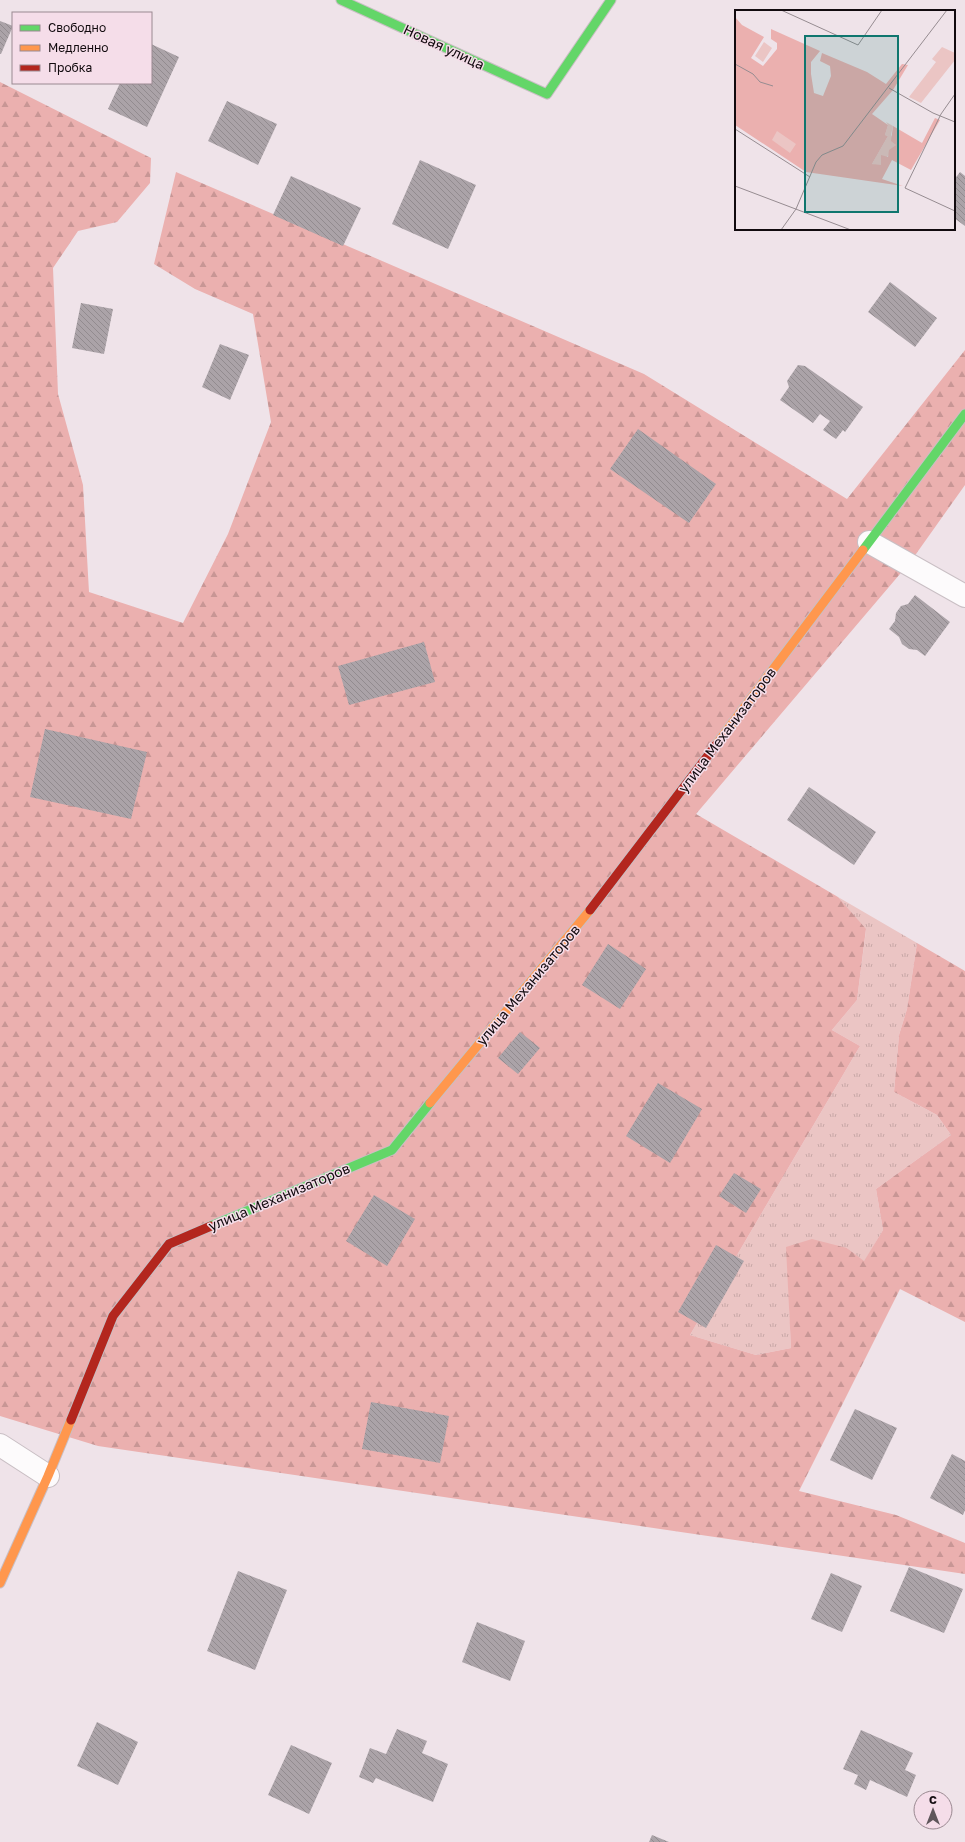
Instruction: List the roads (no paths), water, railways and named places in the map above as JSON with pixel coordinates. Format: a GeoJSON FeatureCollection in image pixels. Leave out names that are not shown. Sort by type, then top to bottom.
{"type":"FeatureCollection","features":[{"type":"Feature","properties":{"kind":"street","name":"Новая улица"},"geometry":{"type":"LineString","coordinates":[[341,0],[547,94],[611,0]]}},
{"type":"Feature","properties":{"kind":"street","name":"улица Механизаторов"},"geometry":{"type":"LineString","coordinates":[[0,1583],[48,1476],[113,1316],[169,1244],[392,1150],[608,888],[965,414]]}},
{"type":"Feature","properties":{"kind":"street"},"geometry":{"type":"LineString","coordinates":[[869,542],[965,596]]}},
{"type":"Feature","properties":{"kind":"street"},"geometry":{"type":"LineString","coordinates":[[0,1445],[48,1476]]}}]}
